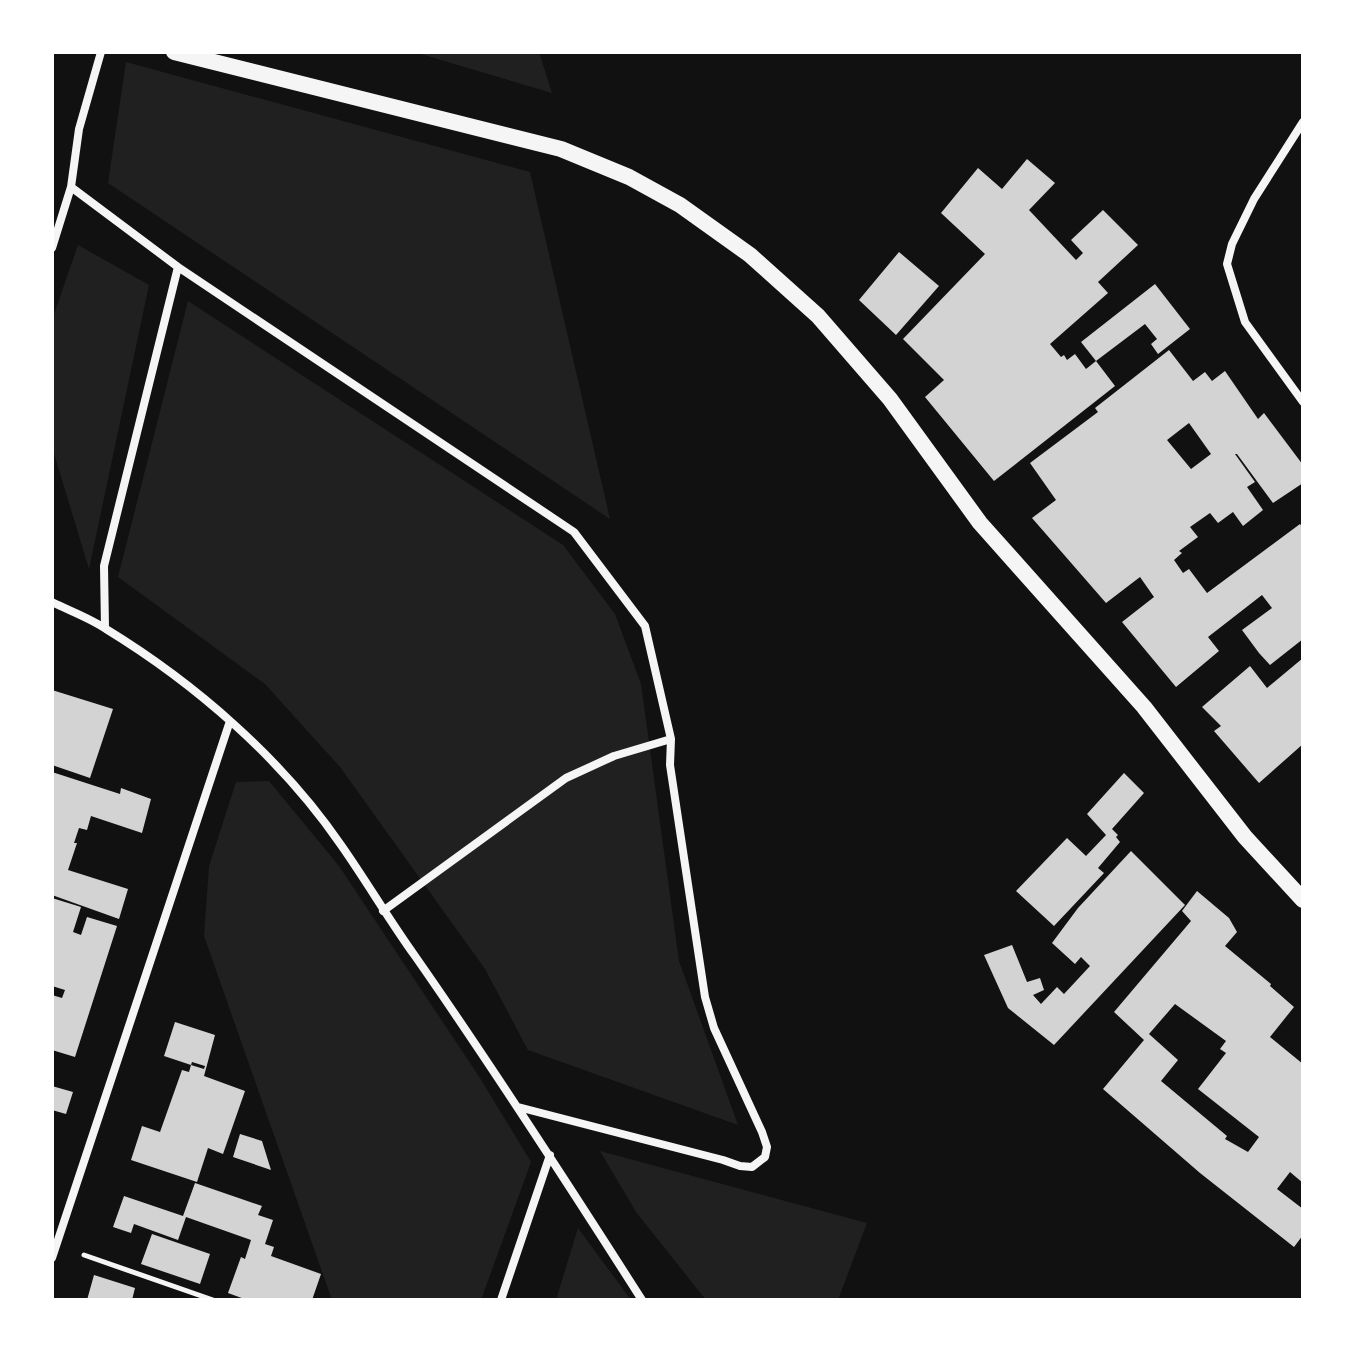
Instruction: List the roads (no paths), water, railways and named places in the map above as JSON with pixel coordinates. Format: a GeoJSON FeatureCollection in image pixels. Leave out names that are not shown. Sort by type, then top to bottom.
{"type":"FeatureCollection","features":[{"type":"Feature","properties":{"kind":"main road"},"geometry":{"type":"LineString","coordinates":[[174,52],[561,149],[629,177],[680,205],[750,255],[818,316],[890,399],[980,523],[1144,707],[1245,837],[1303,900]]}},
{"type":"Feature","properties":{"kind":"street"},"geometry":{"type":"LineString","coordinates":[[52,248],[71,187],[79,129],[101,52]]}},
{"type":"Feature","properties":{"kind":"street"},"geometry":{"type":"LineString","coordinates":[[1303,122],[1254,199],[1232,244],[1227,264],[1245,322],[1303,402]]}},
{"type":"Feature","properties":{"kind":"street"},"geometry":{"type":"LineString","coordinates":[[71,187],[178,267],[574,532],[645,626],[671,739],[670,765],[705,997],[714,1028],[762,1132],[767,1147],[765,1157],[752,1167],[740,1166],[518,1107]]}},
{"type":"Feature","properties":{"kind":"street"},"geometry":{"type":"LineString","coordinates":[[105,628],[104,566],[178,267]]}},
{"type":"Feature","properties":{"kind":"street"},"geometry":{"type":"LineString","coordinates":[[52,602],[105,628],[167,671],[230,721],[288,779],[332,833],[550,1155],[642,1300]]}},
{"type":"Feature","properties":{"kind":"street"},"geometry":{"type":"LineString","coordinates":[[52,1258],[230,721]]}},
{"type":"Feature","properties":{"kind":"street"},"geometry":{"type":"LineString","coordinates":[[383,911],[566,778],[614,756],[671,739]]}},
{"type":"Feature","properties":{"kind":"street"},"geometry":{"type":"LineString","coordinates":[[501,1300],[550,1155]]}}]}
